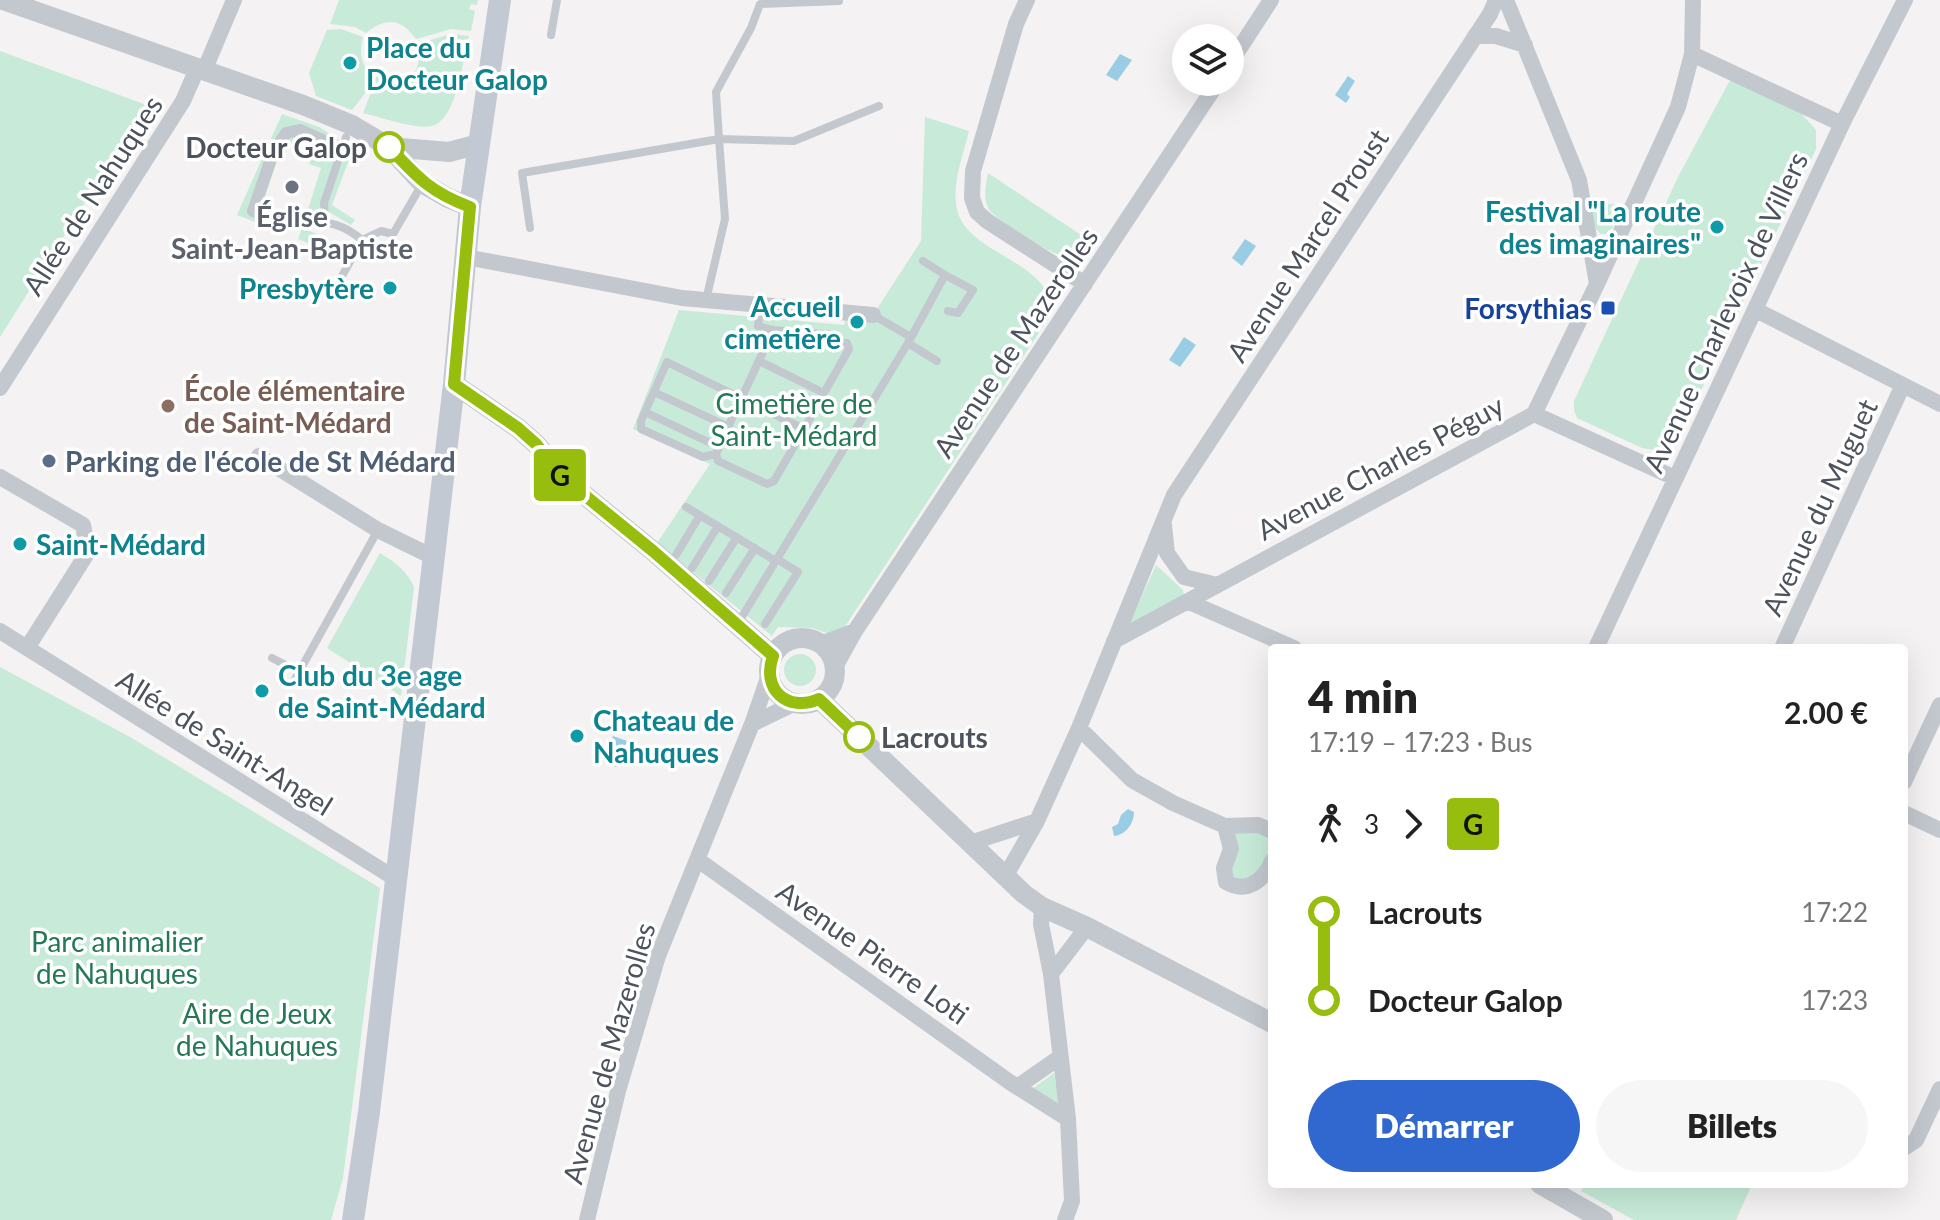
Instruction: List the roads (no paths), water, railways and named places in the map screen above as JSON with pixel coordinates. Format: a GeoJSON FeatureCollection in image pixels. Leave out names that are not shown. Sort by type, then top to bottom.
{"type":"FeatureCollection","features":[{"type":"Feature","properties":{"kind":"main road"},"geometry":{"type":"LineString","coordinates":[[353,1220],[361,1175],[454,384],[470,207],[500,0]]}},
{"type":"Feature","properties":{"kind":"street"},"geometry":{"type":"LineString","coordinates":[[3,0],[352,125],[389,147],[422,183],[470,207]]}},
{"type":"Feature","properties":{"kind":"street","name":"Allée de Nahuques"},"geometry":{"type":"LineString","coordinates":[[0,388],[183,101],[234,0]]}},
{"type":"Feature","properties":{"kind":"street"},"geometry":{"type":"LineString","coordinates":[[1027,0],[1016,24],[973,171],[972,198],[977,212],[987,221],[1085,284]]}},
{"type":"Feature","properties":{"kind":"street"},"geometry":{"type":"LineString","coordinates":[[1244,41],[1271,0]]}},
{"type":"Feature","properties":{"kind":"street","name":"Avenue Marcel Proust"},"geometry":{"type":"LineString","coordinates":[[1005,877],[1037,821],[1079,728],[1174,495],[1496,0]]}},
{"type":"Feature","properties":{"kind":"street"},"geometry":{"type":"LineString","coordinates":[[1506,0],[1579,180],[1597,284]]}},
{"type":"Feature","properties":{"kind":"street","name":"Avenue Charles Péguy"},"geometry":{"type":"LineString","coordinates":[[1114,641],[1534,414],[1678,107],[1692,54],[1693,0]]}},
{"type":"Feature","properties":{"kind":"street","name":"Avenue Charlevoix de Villers"},"geometry":{"type":"LineString","coordinates":[[1598,644],[1842,124],[1905,0]]}},
{"type":"Feature","properties":{"kind":"street"},"geometry":{"type":"LineString","coordinates":[[1475,36],[1496,36],[1525,45]]}},
{"type":"Feature","properties":{"kind":"street"},"geometry":{"type":"LineString","coordinates":[[1692,54],[1842,124]]}},
{"type":"Feature","properties":{"kind":"street","name":"Avenue de Mazerolles"},"geometry":{"type":"LineString","coordinates":[[834,669],[855,631],[1209,96]]}},
{"type":"Feature","properties":{"kind":"street"},"geometry":{"type":"LineString","coordinates":[[274,218],[253,211],[273,153],[286,133],[300,130],[344,143]]}},
{"type":"Feature","properties":{"kind":"street"},"geometry":{"type":"LineString","coordinates":[[389,147],[449,152],[479,144]]}},
{"type":"Feature","properties":{"kind":"street"},"geometry":{"type":"LineString","coordinates":[[466,257],[705,301],[873,315]]}},
{"type":"Feature","properties":{"kind":"street"},"geometry":{"type":"LineString","coordinates":[[1756,310],[1940,404]]}},
{"type":"Feature","properties":{"kind":"street"},"geometry":{"type":"LineString","coordinates":[[454,384],[518,428],[566,480],[737,625],[771,665],[780,696],[803,704],[819,699],[831,686],[834,669],[831,655],[821,644],[804,638],[786,642],[771,665]]}},
{"type":"Feature","properties":{"kind":"street","name":"Avenue du Muguet"},"geometry":{"type":"LineString","coordinates":[[1784,644],[1902,387]]}},
{"type":"Feature","properties":{"kind":"street"},"geometry":{"type":"LineString","coordinates":[[1534,414],[1675,478]]}},
{"type":"Feature","properties":{"kind":"street"},"geometry":{"type":"LineString","coordinates":[[259,456],[378,530],[433,557]]}},
{"type":"Feature","properties":{"kind":"street"},"geometry":{"type":"LineString","coordinates":[[0,477],[83,525],[88,552],[27,648]]}},
{"type":"Feature","properties":{"kind":"street"},"geometry":{"type":"LineString","coordinates":[[1163,519],[1167,553],[1184,577],[1217,585]]}},
{"type":"Feature","properties":{"kind":"street"},"geometry":{"type":"LineString","coordinates":[[1189,602],[1285,644]]}},
{"type":"Feature","properties":{"kind":"street","name":"Allée de Saint-Angel"},"geometry":{"type":"LineString","coordinates":[[0,631],[396,879]]}},
{"type":"Feature","properties":{"kind":"street"},"geometry":{"type":"LineString","coordinates":[[821,644],[855,631]]}},
{"type":"Feature","properties":{"kind":"street","name":"Avenue de Mazerolles"},"geometry":{"type":"LineString","coordinates":[[587,1220],[618,1091],[658,956],[752,724],[771,665]]}},
{"type":"Feature","properties":{"kind":"street"},"geometry":{"type":"LineString","coordinates":[[819,699],[1005,877],[1042,907],[1268,1021]]}},
{"type":"Feature","properties":{"kind":"street"},"geometry":{"type":"LineString","coordinates":[[752,724],[795,703]]}},
{"type":"Feature","properties":{"kind":"street"},"geometry":{"type":"LineString","coordinates":[[1908,773],[1940,705]]}},
{"type":"Feature","properties":{"kind":"street"},"geometry":{"type":"LineString","coordinates":[[1079,728],[1132,780],[1173,803],[1225,826],[1258,825],[1268,829]]}},
{"type":"Feature","properties":{"kind":"street"},"geometry":{"type":"LineString","coordinates":[[1908,815],[1940,830]]}},
{"type":"Feature","properties":{"kind":"street"},"geometry":{"type":"LineString","coordinates":[[970,843],[1037,821]]}},
{"type":"Feature","properties":{"kind":"street"},"geometry":{"type":"LineString","coordinates":[[1225,826],[1231,849],[1224,868],[1226,882],[1245,888],[1255,884],[1268,866]]}},
{"type":"Feature","properties":{"kind":"street","name":"Avenue Pierre Loti"},"geometry":{"type":"LineString","coordinates":[[698,860],[1017,1087],[1068,1119]]}},
{"type":"Feature","properties":{"kind":"street"},"geometry":{"type":"LineString","coordinates":[[1042,907],[1041,924],[1051,974],[1068,1119],[1072,1201],[1065,1220]]}},
{"type":"Feature","properties":{"kind":"street"},"geometry":{"type":"LineString","coordinates":[[1051,974],[1087,927]]}},
{"type":"Feature","properties":{"kind":"street"},"geometry":{"type":"LineString","coordinates":[[1017,1087],[1060,1057]]}},
{"type":"Feature","properties":{"kind":"street"},"geometry":{"type":"LineString","coordinates":[[1908,1145],[1916,1140],[1940,1089]]}},
{"type":"Feature","properties":{"kind":"street"},"geometry":{"type":"LineString","coordinates":[[1546,1188],[1590,1217]]}},
{"type":"Feature","properties":{"kind":"lane"},"geometry":{"type":"LineString","coordinates":[[551,35],[557,0]]}},
{"type":"Feature","properties":{"kind":"lane"},"geometry":{"type":"LineString","coordinates":[[705,301],[725,219],[716,92],[751,28],[759,2],[839,1]]}},
{"type":"Feature","properties":{"kind":"lane"},"geometry":{"type":"LineString","coordinates":[[530,228],[522,173],[719,139],[794,141],[879,106]]}},
{"type":"Feature","properties":{"kind":"lane"},"geometry":{"type":"LineString","coordinates":[[325,221],[324,203],[344,143]]}},
{"type":"Feature","properties":{"kind":"lane"},"geometry":{"type":"LineString","coordinates":[[337,285],[362,240],[381,231],[393,234],[422,183]]}},
{"type":"Feature","properties":{"kind":"lane"},"geometry":{"type":"LineString","coordinates":[[305,221],[325,221],[350,229],[362,240]]}},
{"type":"Feature","properties":{"kind":"lane"},"geometry":{"type":"LineString","coordinates":[[923,261],[973,290],[958,313],[948,311]]}},
{"type":"Feature","properties":{"kind":"lane"},"geometry":{"type":"LineString","coordinates":[[737,625],[945,275]]}},
{"type":"Feature","properties":{"kind":"lane"},"geometry":{"type":"LineString","coordinates":[[760,306],[758,326],[835,335],[835,342],[847,343],[849,349],[774,481],[767,484],[718,461],[718,451],[773,330]]}},
{"type":"Feature","properties":{"kind":"lane"},"geometry":{"type":"LineString","coordinates":[[873,315],[937,361]]}},
{"type":"Feature","properties":{"kind":"lane"},"geometry":{"type":"LineString","coordinates":[[759,361],[824,393]]}},
{"type":"Feature","properties":{"kind":"lane"},"geometry":{"type":"LineString","coordinates":[[718,451],[703,457],[641,429],[645,412],[667,362],[804,429]]}},
{"type":"Feature","properties":{"kind":"lane"},"geometry":{"type":"LineString","coordinates":[[654,392],[729,427]]}},
{"type":"Feature","properties":{"kind":"lane"},"geometry":{"type":"LineString","coordinates":[[645,412],[718,451]]}},
{"type":"Feature","properties":{"kind":"lane"},"geometry":{"type":"LineString","coordinates":[[686,507],[798,572],[765,624]]}},
{"type":"Feature","properties":{"kind":"lane"},"geometry":{"type":"LineString","coordinates":[[676,555],[700,515]]}},
{"type":"Feature","properties":{"kind":"lane"},"geometry":{"type":"LineString","coordinates":[[692,568],[718,526]]}},
{"type":"Feature","properties":{"kind":"lane"},"geometry":{"type":"LineString","coordinates":[[294,681],[378,530]]}},
{"type":"Feature","properties":{"kind":"lane"},"geometry":{"type":"LineString","coordinates":[[709,581],[737,537]]}},
{"type":"Feature","properties":{"kind":"lane"},"geometry":{"type":"LineString","coordinates":[[726,593],[755,548]]}},
{"type":"Feature","properties":{"kind":"lane"},"geometry":{"type":"LineString","coordinates":[[272,658],[299,672]]}},
{"type":"Feature","properties":{"kind":"water"},"geometry":{"type":"Polygon","coordinates":[[[1120,54],[1132,60],[1117,81],[1106,75],[1120,54]]]}},
{"type":"Feature","properties":{"kind":"water"},"geometry":{"type":"Polygon","coordinates":[[[1348,76],[1355,81],[1347,94],[1350,97],[1346,103],[1335,95],[1348,76]]]}},
{"type":"Feature","properties":{"kind":"water"},"geometry":{"type":"Polygon","coordinates":[[[1245,239],[1256,246],[1242,266],[1232,258],[1245,239]]]}},
{"type":"Feature","properties":{"kind":"water"},"geometry":{"type":"Polygon","coordinates":[[[1184,337],[1196,345],[1180,367],[1169,360],[1184,337]]]}},
{"type":"Feature","properties":{"kind":"water"},"geometry":{"type":"Polygon","coordinates":[[[613,736],[627,741],[616,767],[603,761],[613,736]]]}},
{"type":"Feature","properties":{"kind":"water"},"geometry":{"type":"Polygon","coordinates":[[[1128,809],[1134,812],[1131,824],[1126,831],[1114,836],[1112,827],[1118,824],[1121,815],[1128,809]]]}},
{"type":"Feature","properties":{"kind":"place","name":"Place du Docteur Galop"},"geometry":{"type":"Point","coordinates":[350,63]}},
{"type":"Feature","properties":{"kind":"place","name":"Docteur Galop"},"geometry":{"type":"Point","coordinates":[389,147]}},
{"type":"Feature","properties":{"kind":"place","name":"Église Saint-Jean-Baptiste"},"geometry":{"type":"Point","coordinates":[292,187]}},
{"type":"Feature","properties":{"kind":"place","name":"Festival \"La route des imaginaires\""},"geometry":{"type":"Point","coordinates":[1717,227]}},
{"type":"Feature","properties":{"kind":"place","name":"Presbytère"},"geometry":{"type":"Point","coordinates":[390,288]}},
{"type":"Feature","properties":{"kind":"place","name":"Forsythias"},"geometry":{"type":"Point","coordinates":[1608,308]}},
{"type":"Feature","properties":{"kind":"place","name":"Accueil cimetière"},"geometry":{"type":"Point","coordinates":[857,322]}},
{"type":"Feature","properties":{"kind":"place","name":"École élémentaire de Saint-Médard"},"geometry":{"type":"Point","coordinates":[168,406]}},
{"type":"Feature","properties":{"kind":"place","name":"Parking de l'école de St Médard"},"geometry":{"type":"Point","coordinates":[49,461]}},
{"type":"Feature","properties":{"kind":"place","name":"Saint-Médard"},"geometry":{"type":"Point","coordinates":[20,544]}},
{"type":"Feature","properties":{"kind":"place","name":"Club du 3e age de Saint-Médard"},"geometry":{"type":"Point","coordinates":[262,691]}},
{"type":"Feature","properties":{"kind":"place","name":"Chateau de Nahuques"},"geometry":{"type":"Point","coordinates":[577,736]}},
{"type":"Feature","properties":{"kind":"place","name":"Lacrouts"},"geometry":{"type":"Point","coordinates":[859,737]}},
{"type":"Feature","properties":{"kind":"park label","name":"Cimetière de Saint-Médard"},"geometry":{"type":"Point","coordinates":[794,419]}},
{"type":"Feature","properties":{"kind":"park label","name":"Parc animalier de Nahuques"},"geometry":{"type":"Point","coordinates":[117,957]}},
{"type":"Feature","properties":{"kind":"park label","name":"Aire de Jeux de Nahuques"},"geometry":{"type":"Point","coordinates":[257,1029]}}]}
